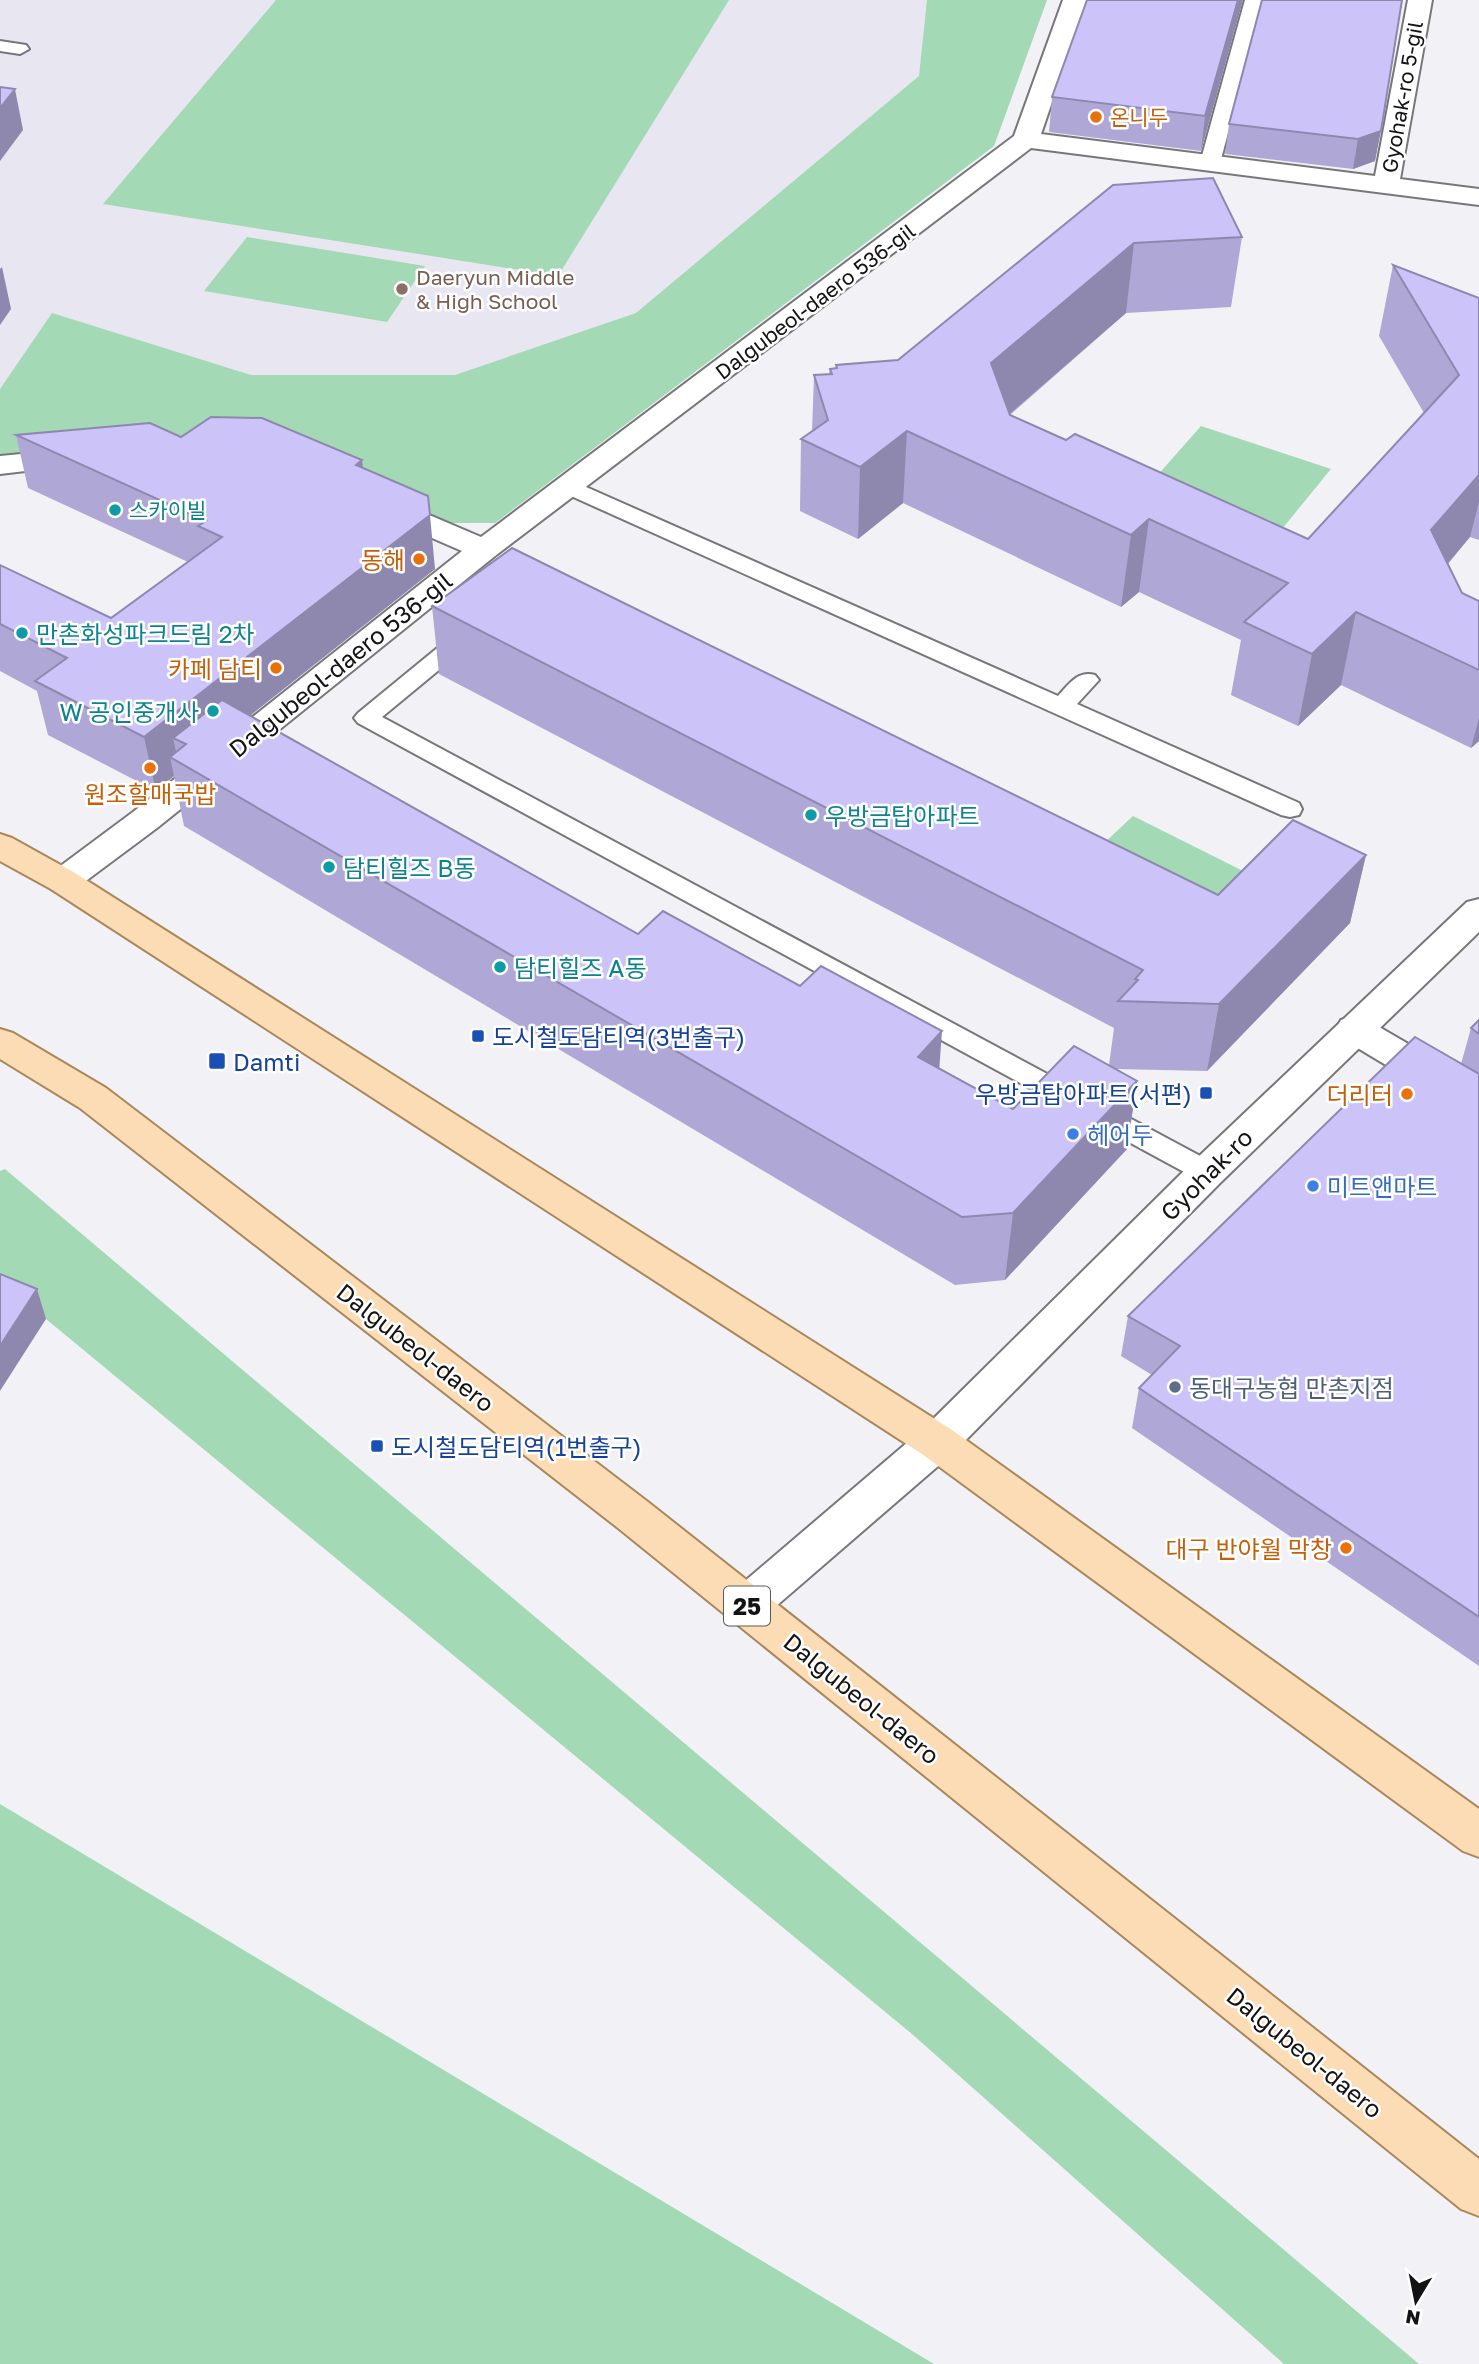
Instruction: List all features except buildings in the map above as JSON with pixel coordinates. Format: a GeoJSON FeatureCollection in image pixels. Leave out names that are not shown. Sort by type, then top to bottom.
{"type":"FeatureCollection","features":[{"type":"Feature","properties":{"kind":"main road"},"geometry":{"type":"LineString","coordinates":[[0,846],[63,880],[937,1442],[1479,1836]]}},
{"type":"Feature","properties":{"kind":"main road","name":"Dalgubeol-daero"},"geometry":{"type":"LineString","coordinates":[[0,1042],[93,1098],[622,1506],[1479,2191]]}},
{"type":"Feature","properties":{"kind":"main road"},"geometry":{"type":"LineString","coordinates":[[0,1062],[93,1098]]}},
{"type":"Feature","properties":{"kind":"street"},"geometry":{"type":"LineString","coordinates":[[1074,0],[1026,139],[1386,186]]}},
{"type":"Feature","properties":{"kind":"street","name":"Gyohak-ro 5-gil"},"geometry":{"type":"LineString","coordinates":[[1413,11],[1386,186],[1479,197]]}},
{"type":"Feature","properties":{"kind":"street","name":"Dalgubeol-daero 536-gil"},"geometry":{"type":"LineString","coordinates":[[63,880],[145,820],[484,549],[1026,139]]}},
{"type":"Feature","properties":{"kind":"street"},"geometry":{"type":"LineString","coordinates":[[0,465],[97,456]]}},
{"type":"Feature","properties":{"kind":"street","name":"Dalgubeol-daero 536-gil"},"geometry":{"type":"LineString","coordinates":[[360,496],[484,549]]}},
{"type":"Feature","properties":{"kind":"street","name":"Gyohak-ro"},"geometry":{"type":"LineString","coordinates":[[746,1606],[937,1442],[1207,1172],[1479,911]]}},
{"type":"Feature","properties":{"kind":"street"},"geometry":{"type":"LineString","coordinates":[[1354,1029],[1479,1103]]}},
{"type":"Feature","properties":{"kind":"lane"},"geometry":{"type":"LineString","coordinates":[[1210,163],[1254,0]]}},
{"type":"Feature","properties":{"kind":"lane"},"geometry":{"type":"LineString","coordinates":[[0,46],[20,49]]}},
{"type":"Feature","properties":{"kind":"lane"},"geometry":{"type":"LineString","coordinates":[[568,486],[1290,809]]}},
{"type":"Feature","properties":{"kind":"lane"},"geometry":{"type":"LineString","coordinates":[[483,622],[366,718],[1207,1172]]}},
{"type":"Feature","properties":{"kind":"lane"},"geometry":{"type":"LineString","coordinates":[[1062,706],[1087,680]]}},
{"type":"Feature","properties":{"kind":"shaded area","name":"Daeryun Middle & High School"},"geometry":{"type":"Polygon","coordinates":[[[0,0],[1047,0],[994,146],[495,523],[447,523],[239,432],[0,455],[0,0]]]}},
{"type":"Feature","properties":{"kind":"green space"},"geometry":{"type":"Polygon","coordinates":[[[276,0],[729,0],[558,276],[103,204],[276,0]]]}},
{"type":"Feature","properties":{"kind":"green space"},"geometry":{"type":"Polygon","coordinates":[[[927,0],[1047,0],[994,146],[495,523],[447,523],[239,432],[0,455],[0,389],[52,313],[251,375],[455,375],[636,313],[919,76],[927,0]]]}},
{"type":"Feature","properties":{"kind":"green space"},"geometry":{"type":"Polygon","coordinates":[[[247,237],[425,266],[387,322],[204,291],[247,237]]]}},
{"type":"Feature","properties":{"kind":"green space"},"geometry":{"type":"Polygon","coordinates":[[[1201,426],[1331,469],[1273,540],[1140,495],[1201,426]]]}},
{"type":"Feature","properties":{"kind":"green space"},"geometry":{"type":"Polygon","coordinates":[[[1133,816],[1265,882],[1206,940],[1073,872],[1133,816]]]}},
{"type":"Feature","properties":{"kind":"green space"},"geometry":{"type":"Polygon","coordinates":[[[5,1169],[1419,2364],[1284,2364],[912,2034],[46,1319],[0,1300],[0,1171],[5,1169]]]}},
{"type":"Feature","properties":{"kind":"green space"},"geometry":{"type":"Polygon","coordinates":[[[0,1804],[934,2364],[0,2364],[0,1804]]]}},
{"type":"Feature","properties":{"kind":"place","name":"온니두"},"geometry":{"type":"Point","coordinates":[1096,117]}},
{"type":"Feature","properties":{"kind":"place","name":"Daeryun Middle & High School"},"geometry":{"type":"Point","coordinates":[402,289]}},
{"type":"Feature","properties":{"kind":"place","name":"스카이빌"},"geometry":{"type":"Point","coordinates":[115,510]}},
{"type":"Feature","properties":{"kind":"place","name":"동해"},"geometry":{"type":"Point","coordinates":[419,559]}},
{"type":"Feature","properties":{"kind":"place","name":"만촌화성파크드림 2차"},"geometry":{"type":"Point","coordinates":[22,633]}},
{"type":"Feature","properties":{"kind":"place","name":"카페 담티"},"geometry":{"type":"Point","coordinates":[276,668]}},
{"type":"Feature","properties":{"kind":"place","name":"W 공인중개사"},"geometry":{"type":"Point","coordinates":[213,711]}},
{"type":"Feature","properties":{"kind":"place","name":"원조할매국밥"},"geometry":{"type":"Point","coordinates":[150,768]}},
{"type":"Feature","properties":{"kind":"place","name":"우방금탑아파트"},"geometry":{"type":"Point","coordinates":[811,815]}},
{"type":"Feature","properties":{"kind":"place","name":"담티힐즈 B동"},"geometry":{"type":"Point","coordinates":[329,867]}},
{"type":"Feature","properties":{"kind":"place","name":"담티힐즈 A동"},"geometry":{"type":"Point","coordinates":[500,967]}},
{"type":"Feature","properties":{"kind":"place","name":"도시철도담티역(3번출구)"},"geometry":{"type":"Point","coordinates":[478,1036]}},
{"type":"Feature","properties":{"kind":"place","name":"Damti"},"geometry":{"type":"Point","coordinates":[217,1061]}},
{"type":"Feature","properties":{"kind":"place","name":"우방금탑아파트(서편)"},"geometry":{"type":"Point","coordinates":[1206,1093]}},
{"type":"Feature","properties":{"kind":"place","name":"더리터"},"geometry":{"type":"Point","coordinates":[1407,1094]}},
{"type":"Feature","properties":{"kind":"place","name":"헤어두"},"geometry":{"type":"Point","coordinates":[1073,1134]}},
{"type":"Feature","properties":{"kind":"place","name":"미트앤마트"},"geometry":{"type":"Point","coordinates":[1313,1186]}},
{"type":"Feature","properties":{"kind":"place","name":"동대구농협 만촌지점"},"geometry":{"type":"Point","coordinates":[1175,1387]}},
{"type":"Feature","properties":{"kind":"place","name":"도시철도담티역(1번출구)"},"geometry":{"type":"Point","coordinates":[377,1446]}},
{"type":"Feature","properties":{"kind":"place","name":"대구 반야월 막창"},"geometry":{"type":"Point","coordinates":[1346,1548]}}]}
